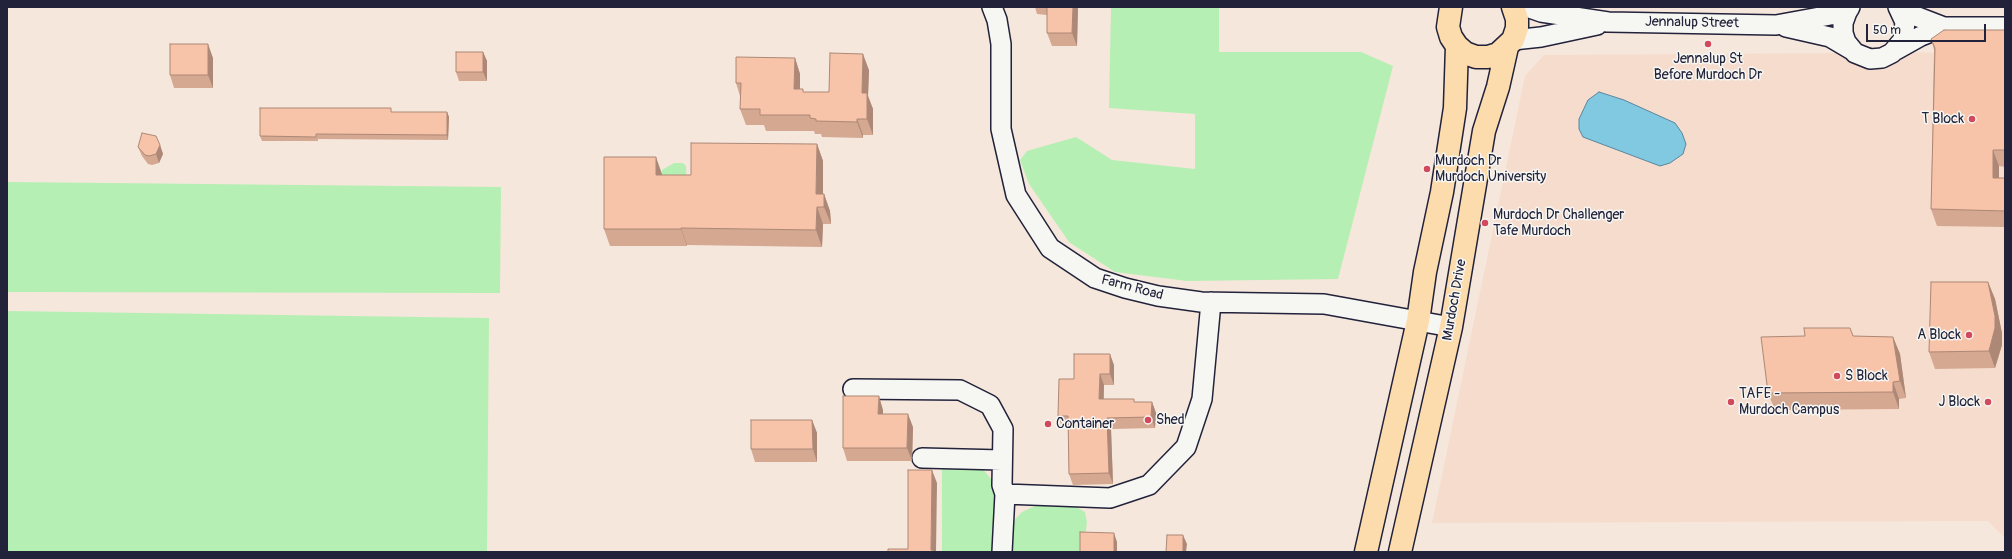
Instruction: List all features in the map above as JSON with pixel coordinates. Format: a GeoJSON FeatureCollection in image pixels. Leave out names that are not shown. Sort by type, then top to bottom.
{"type":"FeatureCollection","features":[{"type":"Feature","properties":{"kind":"main road"},"geometry":{"type":"LineString","coordinates":[[1451,7],[1448,27],[1451,37],[1457,46],[1465,53],[1476,57],[1488,57],[1498,54],[1510,44]]}},
{"type":"Feature","properties":{"kind":"main road","name":"Murdoch Drive"},"geometry":{"type":"LineString","coordinates":[[1400,552],[1450,327],[1484,131],[1510,44],[1517,28],[1517,19],[1513,7]]}},
{"type":"Feature","properties":{"kind":"main road"},"geometry":{"type":"LineString","coordinates":[[1366,552],[1418,321],[1425,272],[1442,192],[1455,108],[1457,46]]}},
{"type":"Feature","properties":{"kind":"street","name":"Farm Road"},"geometry":{"type":"LineString","coordinates":[[992,7],[997,20],[1001,44],[1001,129],[1016,195],[1050,248],[1095,278],[1125,288],[1158,296],[1211,302],[1324,304],[1450,327]]}},
{"type":"Feature","properties":{"kind":"street","name":"Jennalup Street"},"geometry":{"type":"LineString","coordinates":[[1527,7],[1541,12],[1608,22],[1776,25],[1830,37],[1859,55],[1870,59],[1882,58],[1921,36],[1944,27],[2005,27]]}},
{"type":"Feature","properties":{"kind":"street","name":"Jennalup Street"},"geometry":{"type":"LineString","coordinates":[[1776,25],[1848,9]]}},
{"type":"Feature","properties":{"kind":"street","name":"Jennalup Street"},"geometry":{"type":"LineString","coordinates":[[1848,9],[1843,23],[1843,33],[1852,50]]}},
{"type":"Feature","properties":{"kind":"street","name":"Jennalup Street"},"geometry":{"type":"LineString","coordinates":[[1899,9],[1944,27]]}},
{"type":"Feature","properties":{"kind":"street","name":"Jennalup Street"},"geometry":{"type":"LineString","coordinates":[[1896,50],[1903,40],[1906,28],[1899,9]]}},
{"type":"Feature","properties":{"kind":"street","name":"Jennalup Street"},"geometry":{"type":"LineString","coordinates":[[1510,44],[1608,22]]}},
{"type":"Feature","properties":{"kind":"street"},"geometry":{"type":"LineString","coordinates":[[1005,494],[1110,498],[1149,484],[1186,447],[1202,399],[1211,302]]}},
{"type":"Feature","properties":{"kind":"street"},"geometry":{"type":"LineString","coordinates":[[853,389],[960,390],[990,405],[1003,429],[1002,485],[1005,494],[1002,552]]}},
{"type":"Feature","properties":{"kind":"street"},"geometry":{"type":"LineString","coordinates":[[922,458],[1002,460]]}},
{"type":"Feature","properties":{"kind":"shaded area","name":"TAFE - Murdoch Campus"},"geometry":{"type":"Polygon","coordinates":[[[2005,52],[2005,538],[1988,521],[1432,523],[1525,76],[1544,55],[2005,52]]]}},
{"type":"Feature","properties":{"kind":"green space"},"geometry":{"type":"Polygon","coordinates":[[[1111,7],[1219,7],[1219,52],[1361,52],[1393,66],[1338,279],[1187,281],[1115,272],[1069,242],[1029,184],[1020,160],[1027,151],[1076,137],[1112,160],[1195,169],[1195,114],[1109,108],[1111,7]]]}},
{"type":"Feature","properties":{"kind":"green space"},"geometry":{"type":"Polygon","coordinates":[[[674,163],[683,163],[686,166],[687,192],[662,192],[662,170],[674,163]]]}},
{"type":"Feature","properties":{"kind":"green space"},"geometry":{"type":"Polygon","coordinates":[[[7,182],[501,187],[500,293],[7,292],[7,182]]]}},
{"type":"Feature","properties":{"kind":"green space"},"geometry":{"type":"Polygon","coordinates":[[[7,311],[489,318],[487,552],[7,552],[7,311]]]}},
{"type":"Feature","properties":{"kind":"green space"},"geometry":{"type":"Polygon","coordinates":[[[942,465],[981,467],[992,480],[995,501],[995,552],[942,552],[942,465]]]}},
{"type":"Feature","properties":{"kind":"green space"},"geometry":{"type":"Polygon","coordinates":[[[1039,504],[1071,504],[1085,512],[1087,522],[1083,552],[1009,552],[1009,531],[1016,518],[1022,512],[1039,504]]]}},
{"type":"Feature","properties":{"kind":"water"},"geometry":{"type":"Polygon","coordinates":[[[1599,92],[1624,100],[1675,123],[1682,133],[1686,144],[1683,154],[1670,163],[1660,166],[1583,137],[1579,129],[1579,119],[1588,100],[1599,92]]]}},
{"type":"Feature","properties":{"kind":"building"},"geometry":{"type":"Polygon","coordinates":[[[1047,7],[1073,7],[1072,33],[1047,33],[1047,7]]]}},
{"type":"Feature","properties":{"kind":"building","name":"T Block"},"geometry":{"type":"Polygon","coordinates":[[[1944,30],[2005,30],[2005,150],[1993,150],[1993,178],[2005,178],[2005,211],[1931,209],[1935,48],[1931,39],[1944,30]]]}},
{"type":"Feature","properties":{"kind":"building"},"geometry":{"type":"Polygon","coordinates":[[[170,44],[208,44],[208,75],[170,75],[170,44]]]}},
{"type":"Feature","properties":{"kind":"building"},"geometry":{"type":"Polygon","coordinates":[[[456,52],[483,52],[483,72],[456,72],[456,52]]]}},
{"type":"Feature","properties":{"kind":"building"},"geometry":{"type":"Polygon","coordinates":[[[830,53],[863,54],[862,93],[867,93],[867,119],[857,119],[857,122],[816,121],[816,119],[810,118],[810,115],[760,115],[760,109],[740,109],[741,83],[736,83],[736,57],[795,58],[794,89],[803,89],[803,92],[829,92],[830,53]]]}},
{"type":"Feature","properties":{"kind":"building"},"geometry":{"type":"Polygon","coordinates":[[[260,108],[391,108],[391,112],[447,112],[447,135],[316,134],[316,137],[260,136],[260,108]]]}},
{"type":"Feature","properties":{"kind":"building"},"geometry":{"type":"Polygon","coordinates":[[[142,133],[156,136],[160,145],[156,154],[149,156],[145,155],[138,147],[142,133]]]}},
{"type":"Feature","properties":{"kind":"building"},"geometry":{"type":"Polygon","coordinates":[[[691,143],[817,144],[816,194],[824,194],[824,207],[817,207],[816,230],[681,228],[604,229],[604,157],[656,157],[656,175],[691,175],[691,143]]]}},
{"type":"Feature","properties":{"kind":"building","name":"A Block"},"geometry":{"type":"Polygon","coordinates":[[[1931,282],[1988,282],[1995,316],[1995,328],[1989,351],[1929,352],[1931,282]]]}},
{"type":"Feature","properties":{"kind":"building","name":"S Block"},"geometry":{"type":"Polygon","coordinates":[[[1804,328],[1850,328],[1853,336],[1893,337],[1900,381],[1893,382],[1893,392],[1768,393],[1761,337],[1805,336],[1804,328]]]}},
{"type":"Feature","properties":{"kind":"building"},"geometry":{"type":"Polygon","coordinates":[[[1074,354],[1110,354],[1110,374],[1100,374],[1099,399],[1134,399],[1134,402],[1152,402],[1151,417],[1107,418],[1109,473],[1069,474],[1068,416],[1058,416],[1059,379],[1074,379],[1074,354]]]}},
{"type":"Feature","properties":{"kind":"building"},"geometry":{"type":"Polygon","coordinates":[[[843,396],[879,396],[878,414],[908,414],[907,448],[843,448],[843,396]]]}},
{"type":"Feature","properties":{"kind":"building"},"geometry":{"type":"Polygon","coordinates":[[[751,420],[812,420],[813,449],[751,449],[751,420]]]}},
{"type":"Feature","properties":{"kind":"building"},"geometry":{"type":"Polygon","coordinates":[[[908,470],[932,470],[931,550],[933,550],[933,552],[888,552],[888,549],[908,549],[908,470]]]}},
{"type":"Feature","properties":{"kind":"building"},"geometry":{"type":"Polygon","coordinates":[[[1080,532],[1114,533],[1114,552],[1080,552],[1080,532]]]}},
{"type":"Feature","properties":{"kind":"building"},"geometry":{"type":"Polygon","coordinates":[[[1167,535],[1183,535],[1183,552],[1166,552],[1167,535]]]}},
{"type":"Feature","properties":{"kind":"place","name":"Jennalup St Before Murdoch Dr"},"geometry":{"type":"Point","coordinates":[1708,44]}},
{"type":"Feature","properties":{"kind":"place","name":"T Block"},"geometry":{"type":"Point","coordinates":[1972,119]}},
{"type":"Feature","properties":{"kind":"place","name":"Murdoch Dr Murdoch University"},"geometry":{"type":"Point","coordinates":[1427,169]}},
{"type":"Feature","properties":{"kind":"place","name":"Murdoch Dr Challenger Tafe Murdoch"},"geometry":{"type":"Point","coordinates":[1485,223]}},
{"type":"Feature","properties":{"kind":"place","name":"A Block"},"geometry":{"type":"Point","coordinates":[1969,335]}},
{"type":"Feature","properties":{"kind":"place","name":"S Block"},"geometry":{"type":"Point","coordinates":[1837,376]}},
{"type":"Feature","properties":{"kind":"place","name":"TAFE - Murdoch Campus"},"geometry":{"type":"Point","coordinates":[1731,402]}},
{"type":"Feature","properties":{"kind":"place","name":"J Block"},"geometry":{"type":"Point","coordinates":[1988,402]}},
{"type":"Feature","properties":{"kind":"place","name":"Shed"},"geometry":{"type":"Point","coordinates":[1148,420]}},
{"type":"Feature","properties":{"kind":"place","name":"Container"},"geometry":{"type":"Point","coordinates":[1048,424]}}]}
